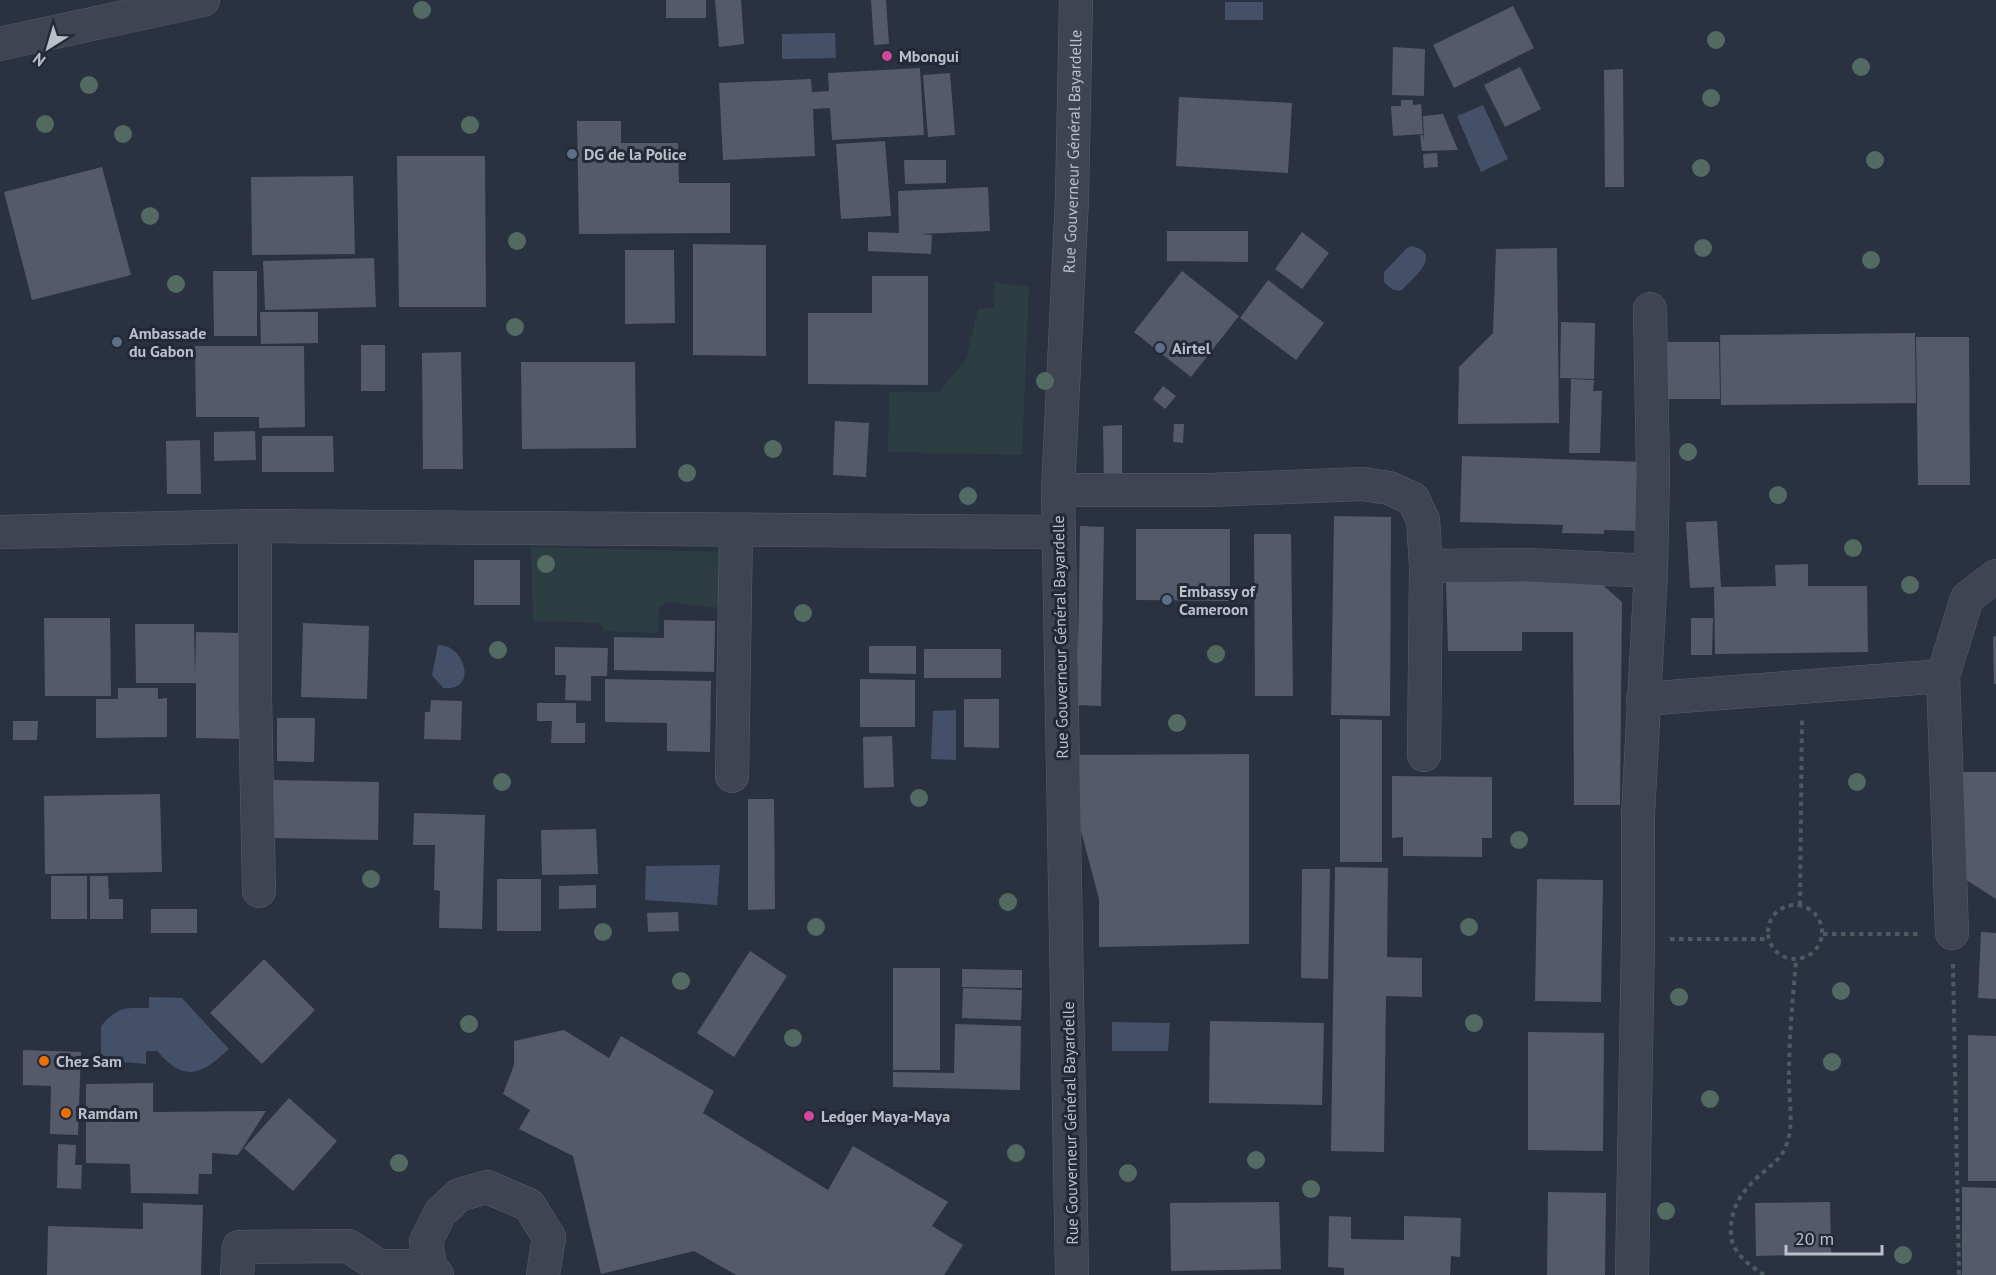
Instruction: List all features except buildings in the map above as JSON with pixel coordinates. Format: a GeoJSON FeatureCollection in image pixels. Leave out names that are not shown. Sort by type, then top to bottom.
{"type":"FeatureCollection","features":[{"type":"Feature","properties":{"kind":"street"},"geometry":{"type":"LineString","coordinates":[[0,44],[203,0]]}},
{"type":"Feature","properties":{"kind":"street","name":"Rue Gouverneur Général Bayardelle"},"geometry":{"type":"LineString","coordinates":[[1072,1275],[1058,490],[1072,198],[1076,0]]}},
{"type":"Feature","properties":{"kind":"street"},"geometry":{"type":"LineString","coordinates":[[1632,1275],[1638,815],[1651,571],[1653,473],[1650,309]]}},
{"type":"Feature","properties":{"kind":"street"},"geometry":{"type":"LineString","coordinates":[[1058,490],[1210,490],[1363,484],[1389,488],[1413,499],[1423,520],[1426,566],[1424,755]]}},
{"type":"Feature","properties":{"kind":"street"},"geometry":{"type":"LineString","coordinates":[[0,532],[255,526],[1058,532]]}},
{"type":"Feature","properties":{"kind":"street"},"geometry":{"type":"LineString","coordinates":[[255,526],[255,696],[259,891]]}},
{"type":"Feature","properties":{"kind":"street"},"geometry":{"type":"LineString","coordinates":[[732,776],[736,531]]}},
{"type":"Feature","properties":{"kind":"street"},"geometry":{"type":"LineString","coordinates":[[1426,566],[1529,565],[1651,571]]}},
{"type":"Feature","properties":{"kind":"street"},"geometry":{"type":"LineString","coordinates":[[1952,933],[1943,676],[1967,598],[1996,576]]}},
{"type":"Feature","properties":{"kind":"street"},"geometry":{"type":"LineString","coordinates":[[1643,699],[1943,676]]}},
{"type":"Feature","properties":{"kind":"street"},"geometry":{"type":"LineString","coordinates":[[237,1275],[239,1247],[348,1246],[379,1266],[434,1270],[426,1241],[440,1213],[459,1195],[487,1187],[529,1205],[549,1237],[543,1275]]}},
{"type":"Feature","properties":{"kind":"path"},"geometry":{"type":"LineString","coordinates":[[1800,905],[1803,687]]}},
{"type":"Feature","properties":{"kind":"path"},"geometry":{"type":"LineString","coordinates":[[1790,905],[1808,907],[1819,919],[1823,934],[1821,942],[1812,955],[1796,960],[1779,954],[1768,939],[1770,921],[1775,914],[1790,905]]}},
{"type":"Feature","properties":{"kind":"path"},"geometry":{"type":"LineString","coordinates":[[1823,934],[1952,933],[1959,1275]]}},
{"type":"Feature","properties":{"kind":"path"},"geometry":{"type":"LineString","coordinates":[[1638,940],[1768,939]]}},
{"type":"Feature","properties":{"kind":"path"},"geometry":{"type":"LineString","coordinates":[[1764,1275],[1748,1264],[1738,1253],[1731,1238],[1732,1213],[1747,1186],[1780,1158],[1788,1143],[1791,1116],[1788,1078],[1796,960]]}},
{"type":"Feature","properties":{"kind":"shaded area"},"geometry":{"type":"Polygon","coordinates":[[[995,282],[1029,287],[1022,455],[888,452],[889,392],[939,392],[966,359],[978,309],[994,308],[995,282]]]}},
{"type":"Feature","properties":{"kind":"shaded area"},"geometry":{"type":"Polygon","coordinates":[[[531,547],[723,552],[720,608],[667,602],[659,608],[658,633],[604,631],[601,623],[533,621],[531,547]]]}},
{"type":"Feature","properties":{"kind":"water"},"geometry":{"type":"Polygon","coordinates":[[[1225,2],[1263,2],[1263,20],[1225,20],[1225,2]]]}},
{"type":"Feature","properties":{"kind":"water"},"geometry":{"type":"Polygon","coordinates":[[[835,33],[836,58],[782,59],[782,34],[835,33]]]}},
{"type":"Feature","properties":{"kind":"water"},"geometry":{"type":"Polygon","coordinates":[[[1483,105],[1508,159],[1481,172],[1457,116],[1483,105]]]}},
{"type":"Feature","properties":{"kind":"water"},"geometry":{"type":"Polygon","coordinates":[[[1412,246],[1421,250],[1426,260],[1418,273],[1402,290],[1394,290],[1384,282],[1384,272],[1407,248],[1412,246]]]}},
{"type":"Feature","properties":{"kind":"water"},"geometry":{"type":"Polygon","coordinates":[[[438,645],[447,647],[461,659],[464,676],[461,683],[454,687],[443,688],[432,675],[438,645]]]}},
{"type":"Feature","properties":{"kind":"water"},"geometry":{"type":"Polygon","coordinates":[[[956,710],[956,760],[931,759],[933,711],[956,710]]]}},
{"type":"Feature","properties":{"kind":"water"},"geometry":{"type":"Polygon","coordinates":[[[720,865],[717,905],[645,900],[646,866],[720,865]]]}},
{"type":"Feature","properties":{"kind":"water"},"geometry":{"type":"Polygon","coordinates":[[[149,997],[182,998],[229,1049],[210,1065],[193,1072],[176,1068],[157,1051],[146,1051],[146,1064],[101,1060],[101,1026],[112,1015],[122,1010],[149,1008],[149,997]]]}},
{"type":"Feature","properties":{"kind":"water"},"geometry":{"type":"Polygon","coordinates":[[[1112,1022],[1170,1023],[1168,1051],[1112,1051],[1112,1022]]]}},
{"type":"Feature","properties":{"kind":"place","name":"Mbongui"},"geometry":{"type":"Point","coordinates":[887,56]}},
{"type":"Feature","properties":{"kind":"place","name":"DG de la Police"},"geometry":{"type":"Point","coordinates":[572,154]}},
{"type":"Feature","properties":{"kind":"place","name":"Ambassade du Gabon"},"geometry":{"type":"Point","coordinates":[117,342]}},
{"type":"Feature","properties":{"kind":"place","name":"Airtel"},"geometry":{"type":"Point","coordinates":[1160,348]}},
{"type":"Feature","properties":{"kind":"place","name":"Embassy of Cameroon"},"geometry":{"type":"Point","coordinates":[1167,600]}},
{"type":"Feature","properties":{"kind":"place","name":"Chez Sam"},"geometry":{"type":"Point","coordinates":[44,1061]}},
{"type":"Feature","properties":{"kind":"place","name":"Ramdam"},"geometry":{"type":"Point","coordinates":[66,1113]}},
{"type":"Feature","properties":{"kind":"place","name":"Ledger Maya-Maya"},"geometry":{"type":"Point","coordinates":[809,1116]}}]}
